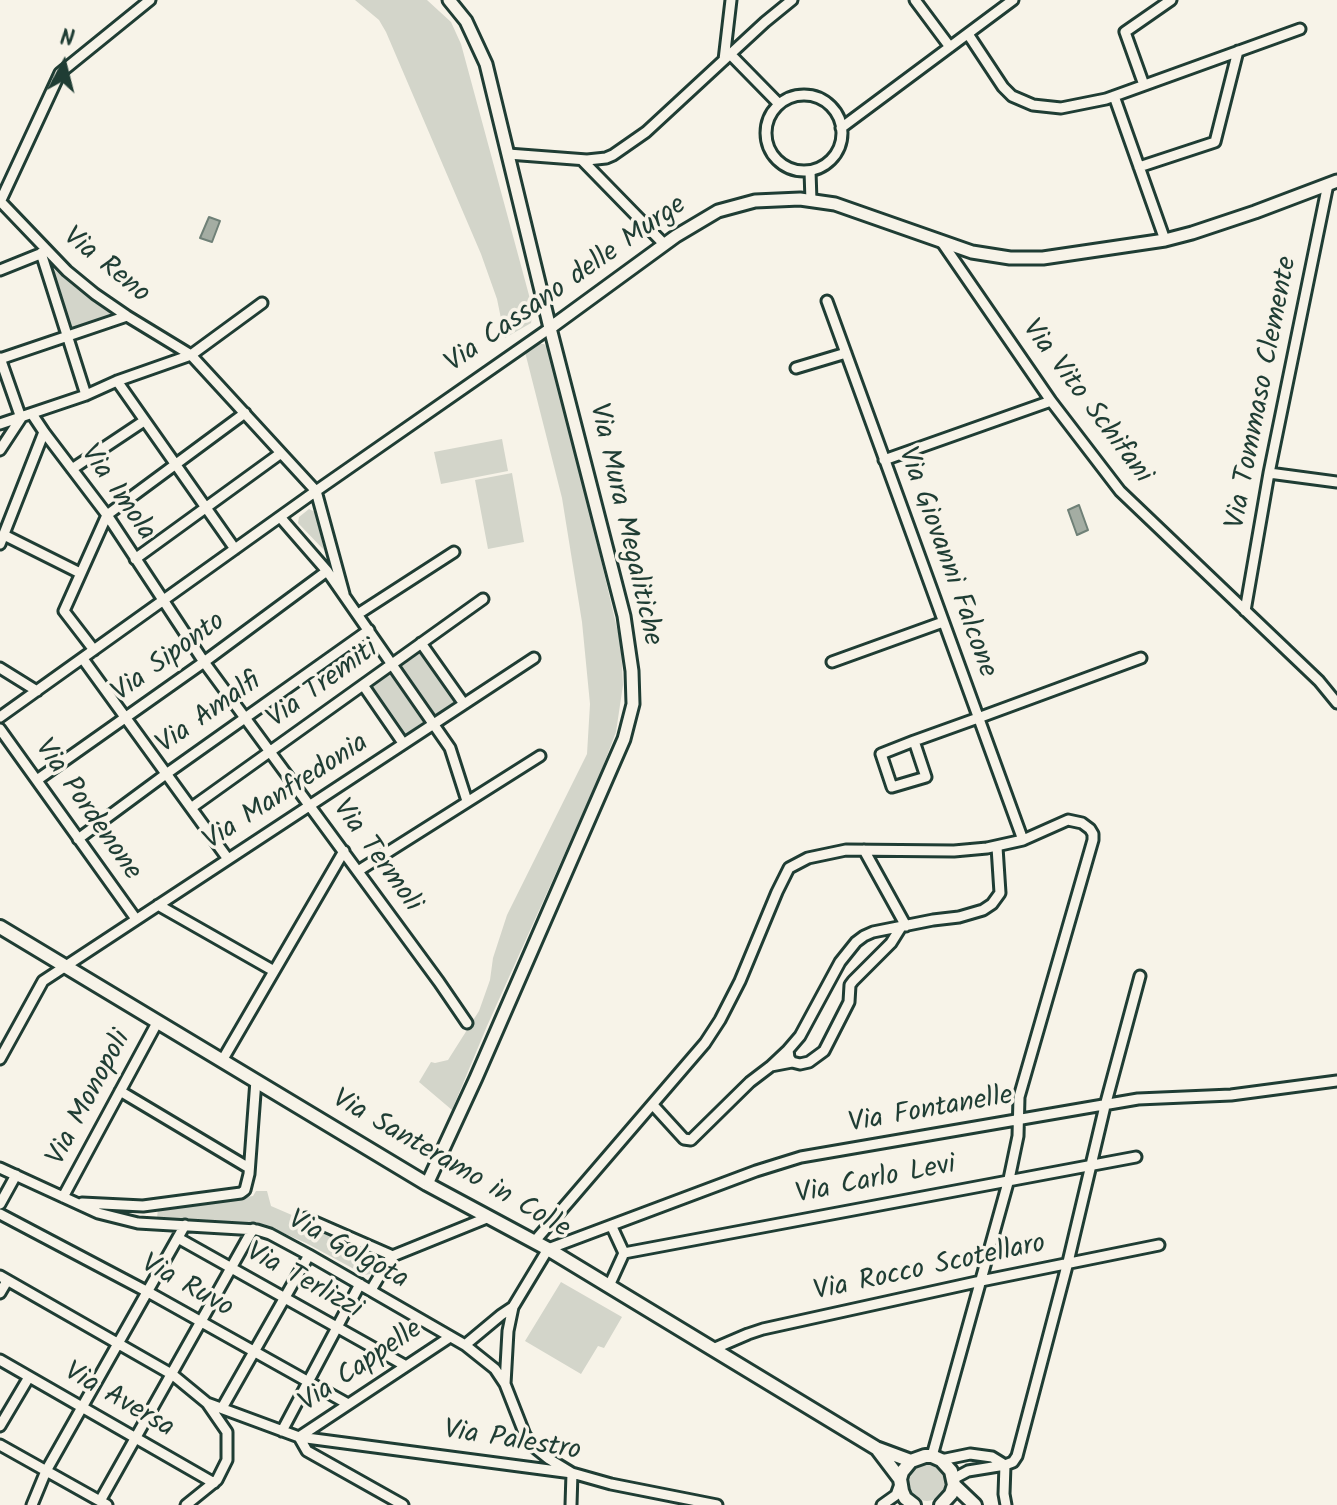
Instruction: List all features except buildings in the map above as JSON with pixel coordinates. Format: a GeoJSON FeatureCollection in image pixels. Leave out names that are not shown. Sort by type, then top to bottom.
{"type":"FeatureCollection","features":[{"type":"Feature","properties":{"kind":"main road","name":"Via Santeramo in Colle"},"geometry":{"type":"LineString","coordinates":[[0,927],[427,1184],[548,1249],[876,1448]]}},
{"type":"Feature","properties":{"kind":"main road"},"geometry":{"type":"LineString","coordinates":[[876,1448],[911,1461]]}},
{"type":"Feature","properties":{"kind":"main road"},"geometry":{"type":"LineString","coordinates":[[876,1448],[900,1481],[905,1498],[914,1505]]}},
{"type":"Feature","properties":{"kind":"main road"},"geometry":{"type":"LineString","coordinates":[[900,1481],[906,1466],[917,1457],[937,1458],[951,1471],[954,1482],[975,1505]]}},
{"type":"Feature","properties":{"kind":"main road"},"geometry":{"type":"LineString","coordinates":[[941,1505],[951,1494],[954,1482]]}},
{"type":"Feature","properties":{"kind":"street"},"geometry":{"type":"LineString","coordinates":[[0,202],[60,73],[150,0]]}},
{"type":"Feature","properties":{"kind":"street","name":"Via Mura Megalitiche"},"geometry":{"type":"LineString","coordinates":[[427,1184],[624,739],[633,704],[624,616],[486,64],[466,21],[449,0]]}},
{"type":"Feature","properties":{"kind":"street"},"geometry":{"type":"LineString","coordinates":[[727,57],[731,0]]}},
{"type":"Feature","properties":{"kind":"street"},"geometry":{"type":"LineString","coordinates":[[508,154],[582,160],[606,158],[646,132],[792,0]]}},
{"type":"Feature","properties":{"kind":"street"},"geometry":{"type":"LineString","coordinates":[[915,0],[950,47]]}},
{"type":"Feature","properties":{"kind":"street"},"geometry":{"type":"LineString","coordinates":[[841,128],[1013,0]]}},
{"type":"Feature","properties":{"kind":"street"},"geometry":{"type":"LineString","coordinates":[[1144,85],[1125,32],[1171,0]]}},
{"type":"Feature","properties":{"kind":"street"},"geometry":{"type":"LineString","coordinates":[[968,34],[1012,96],[1046,107],[1061,108],[1114,96],[1300,29]]}},
{"type":"Feature","properties":{"kind":"street"},"geometry":{"type":"LineString","coordinates":[[1139,167],[1215,142],[1238,51]]}},
{"type":"Feature","properties":{"kind":"street"},"geometry":{"type":"LineString","coordinates":[[727,57],[779,104]]}},
{"type":"Feature","properties":{"kind":"street"},"geometry":{"type":"LineString","coordinates":[[802,95],[826,102],[835,111],[841,128],[839,148],[832,159],[810,171],[785,166],[776,159],[766,137],[771,113],[779,104],[802,95]]}},
{"type":"Feature","properties":{"kind":"street"},"geometry":{"type":"LineString","coordinates":[[1114,96],[1165,240]]}},
{"type":"Feature","properties":{"kind":"street"},"geometry":{"type":"LineString","coordinates":[[582,160],[664,244]]}},
{"type":"Feature","properties":{"kind":"street"},"geometry":{"type":"LineString","coordinates":[[810,171],[811,201]]}},
{"type":"Feature","properties":{"kind":"street","name":"Via Cassano delle Murge"},"geometry":{"type":"LineString","coordinates":[[0,717],[664,244],[718,211],[755,201],[800,199],[835,204],[972,252],[1010,258],[1043,258],[1165,240],[1192,233],[1332,183]]}},
{"type":"Feature","properties":{"kind":"street","name":"Via Tommaso Clemente"},"geometry":{"type":"LineString","coordinates":[[1245,611],[1269,473],[1332,183]]}},
{"type":"Feature","properties":{"kind":"street","name":"Via Reno"},"geometry":{"type":"LineString","coordinates":[[0,202],[45,252],[67,271],[127,316],[191,355],[316,491]]}},
{"type":"Feature","properties":{"kind":"street","name":"Via Vito Schifani"},"geometry":{"type":"LineString","coordinates":[[941,241],[1051,401],[1120,491],[1319,681],[1337,703]]}},
{"type":"Feature","properties":{"kind":"street"},"geometry":{"type":"LineString","coordinates":[[0,270],[45,252],[86,395]]}},
{"type":"Feature","properties":{"kind":"street","name":"Via Giovanni Falcone"},"geometry":{"type":"LineString","coordinates":[[827,301],[1023,840]]}},
{"type":"Feature","properties":{"kind":"street"},"geometry":{"type":"LineString","coordinates":[[0,424],[191,355],[262,303]]}},
{"type":"Feature","properties":{"kind":"street"},"geometry":{"type":"LineString","coordinates":[[21,418],[0,359],[127,316]]}},
{"type":"Feature","properties":{"kind":"street"},"geometry":{"type":"LineString","coordinates":[[796,368],[846,353]]}},
{"type":"Feature","properties":{"kind":"street"},"geometry":{"type":"LineString","coordinates":[[117,381],[235,549]]}},
{"type":"Feature","properties":{"kind":"street"},"geometry":{"type":"LineString","coordinates":[[884,460],[1051,401]]}},
{"type":"Feature","properties":{"kind":"street"},"geometry":{"type":"LineString","coordinates":[[94,650],[64,611],[107,515],[245,413]]}},
{"type":"Feature","properties":{"kind":"street","name":"Via Imola"},"geometry":{"type":"LineString","coordinates":[[32,414],[107,515],[163,600]]}},
{"type":"Feature","properties":{"kind":"street"},"geometry":{"type":"LineString","coordinates":[[0,450],[21,418]]}},
{"type":"Feature","properties":{"kind":"street"},"geometry":{"type":"LineString","coordinates":[[72,469],[144,421]]}},
{"type":"Feature","properties":{"kind":"street"},"geometry":{"type":"LineString","coordinates":[[44,432],[2,539],[80,573]]}},
{"type":"Feature","properties":{"kind":"street"},"geometry":{"type":"LineString","coordinates":[[135,559],[281,453]]}},
{"type":"Feature","properties":{"kind":"street"},"geometry":{"type":"LineString","coordinates":[[1269,473],[1337,482]]}},
{"type":"Feature","properties":{"kind":"street"},"geometry":{"type":"LineString","coordinates":[[316,491],[344,594]]}},
{"type":"Feature","properties":{"kind":"street"},"geometry":{"type":"LineString","coordinates":[[280,517],[344,594],[450,748],[467,801]]}},
{"type":"Feature","properties":{"kind":"street"},"geometry":{"type":"LineString","coordinates":[[358,614],[454,552]]}},
{"type":"Feature","properties":{"kind":"street","name":"Via Siponto"},"geometry":{"type":"LineString","coordinates":[[37,780],[327,571]]}},
{"type":"Feature","properties":{"kind":"street","name":"Via Tremiti"},"geometry":{"type":"LineString","coordinates":[[191,808],[483,599]]}},
{"type":"Feature","properties":{"kind":"street","name":"Via Termoli"},"geometry":{"type":"LineString","coordinates":[[163,600],[204,662],[467,1023]]}},
{"type":"Feature","properties":{"kind":"street"},"geometry":{"type":"LineString","coordinates":[[832,662],[943,622]]}},
{"type":"Feature","properties":{"kind":"street","name":"Via Amalfi"},"geometry":{"type":"LineString","coordinates":[[78,839],[369,630]]}},
{"type":"Feature","properties":{"kind":"street"},"geometry":{"type":"LineString","coordinates":[[421,643],[464,704]]}},
{"type":"Feature","properties":{"kind":"street","name":"Via Manfredonia"},"geometry":{"type":"LineString","coordinates":[[0,1058],[43,981],[534,658]]}},
{"type":"Feature","properties":{"kind":"street"},"geometry":{"type":"LineString","coordinates":[[914,741],[926,777],[892,787],[881,754],[914,741],[1141,658]]}},
{"type":"Feature","properties":{"kind":"street"},"geometry":{"type":"LineString","coordinates":[[83,659],[228,859]]}},
{"type":"Feature","properties":{"kind":"street"},"geometry":{"type":"LineString","coordinates":[[0,668],[37,691]]}},
{"type":"Feature","properties":{"kind":"street"},"geometry":{"type":"LineString","coordinates":[[363,685],[403,743]]}},
{"type":"Feature","properties":{"kind":"street","name":"Via Pordenone"},"geometry":{"type":"LineString","coordinates":[[0,729],[136,919]]}},
{"type":"Feature","properties":{"kind":"street"},"geometry":{"type":"LineString","coordinates":[[358,871],[540,756]]}},
{"type":"Feature","properties":{"kind":"street"},"geometry":{"type":"LineString","coordinates":[[534,1242],[705,1043],[740,981],[789,868],[822,854],[997,847],[1023,840],[1068,820],[1082,823],[1090,829],[1093,840],[1019,1097],[1020,1118],[1009,1179],[937,1458],[970,1454],[992,1457],[1005,1465]]}},
{"type":"Feature","properties":{"kind":"street"},"geometry":{"type":"LineString","coordinates":[[653,1105],[684,1139],[691,1140],[800,1036],[840,962],[856,942],[873,932],[959,917],[992,904],[1000,893],[997,847]]}},
{"type":"Feature","properties":{"kind":"street"},"geometry":{"type":"LineString","coordinates":[[864,850],[903,926]]}},
{"type":"Feature","properties":{"kind":"street"},"geometry":{"type":"LineString","coordinates":[[223,1059],[344,851]]}},
{"type":"Feature","properties":{"kind":"street"},"geometry":{"type":"LineString","coordinates":[[158,905],[274,971]]}},
{"type":"Feature","properties":{"kind":"street"},"geometry":{"type":"LineString","coordinates":[[771,1066],[809,1062],[824,1051],[849,1002],[850,985],[891,943],[903,926]]}},
{"type":"Feature","properties":{"kind":"street"},"geometry":{"type":"LineString","coordinates":[[954,1482],[968,1471],[1005,1465],[1017,1456],[1140,976]]}},
{"type":"Feature","properties":{"kind":"street","name":"Via Monopoli"},"geometry":{"type":"LineString","coordinates":[[63,1197],[158,1021]]}},
{"type":"Feature","properties":{"kind":"street"},"geometry":{"type":"LineString","coordinates":[[788,1050],[792,1062]]}},
{"type":"Feature","properties":{"kind":"street"},"geometry":{"type":"LineString","coordinates":[[120,1091],[249,1168],[256,1080]]}},
{"type":"Feature","properties":{"kind":"street","name":"Via Fontanelle"},"geometry":{"type":"LineString","coordinates":[[548,1249],[801,1157],[1138,1099],[1200,1098],[1337,1081]]}},
{"type":"Feature","properties":{"kind":"street","name":"Via Carlo Levi"},"geometry":{"type":"LineString","coordinates":[[624,1253],[1136,1157]]}},
{"type":"Feature","properties":{"kind":"street","name":"Via Golgota"},"geometry":{"type":"LineString","coordinates":[[0,1168],[98,1213],[138,1223],[253,1229],[270,1234],[465,1345],[495,1369],[505,1384]]}},
{"type":"Feature","properties":{"kind":"street","name":"Via Golgota"},"geometry":{"type":"LineString","coordinates":[[75,1203],[143,1206],[241,1193],[245,1190],[249,1168]]}},
{"type":"Feature","properties":{"kind":"street"},"geometry":{"type":"LineString","coordinates":[[0,1204],[16,1175]]}},
{"type":"Feature","properties":{"kind":"street","name":"Via Ruvo"},"geometry":{"type":"LineString","coordinates":[[0,1214],[148,1292],[348,1404]]}},
{"type":"Feature","properties":{"kind":"street"},"geometry":{"type":"LineString","coordinates":[[371,1290],[393,1256],[489,1217]]}},
{"type":"Feature","properties":{"kind":"street"},"geometry":{"type":"LineString","coordinates":[[306,1218],[393,1256]]}},
{"type":"Feature","properties":{"kind":"street"},"geometry":{"type":"LineString","coordinates":[[32,1505],[46,1471],[185,1225]]}},
{"type":"Feature","properties":{"kind":"street"},"geometry":{"type":"LineString","coordinates":[[609,1286],[624,1253],[612,1227]]}},
{"type":"Feature","properties":{"kind":"street"},"geometry":{"type":"LineString","coordinates":[[0,1445],[104,1503],[253,1229]]}},
{"type":"Feature","properties":{"kind":"street","name":"Via Terlizzi"},"geometry":{"type":"LineString","coordinates":[[178,1238],[406,1366]]}},
{"type":"Feature","properties":{"kind":"street","name":"Via Rocco Scotellaro"},"geometry":{"type":"LineString","coordinates":[[713,1349],[763,1329],[1159,1245]]}},
{"type":"Feature","properties":{"kind":"street"},"geometry":{"type":"LineString","coordinates":[[548,1249],[513,1307],[508,1331],[505,1384],[525,1435],[534,1447],[572,1473],[571,1505]]}},
{"type":"Feature","properties":{"kind":"street"},"geometry":{"type":"LineString","coordinates":[[218,1410],[309,1255]]}},
{"type":"Feature","properties":{"kind":"street"},"geometry":{"type":"LineString","coordinates":[[0,1293],[4,1278],[173,1375],[218,1410],[299,1437],[307,1451],[403,1505]]}},
{"type":"Feature","properties":{"kind":"street"},"geometry":{"type":"LineString","coordinates":[[282,1431],[360,1284]]}},
{"type":"Feature","properties":{"kind":"street"},"geometry":{"type":"LineString","coordinates":[[465,1345],[513,1307]]}},
{"type":"Feature","properties":{"kind":"street","name":"Via Cappelle"},"geometry":{"type":"LineString","coordinates":[[299,1437],[450,1337]]}},
{"type":"Feature","properties":{"kind":"street","name":"Via Aversa"},"geometry":{"type":"LineString","coordinates":[[0,1360],[214,1483]]}},
{"type":"Feature","properties":{"kind":"street"},"geometry":{"type":"LineString","coordinates":[[0,1426],[29,1377]]}},
{"type":"Feature","properties":{"kind":"street"},"geometry":{"type":"LineString","coordinates":[[186,1505],[214,1483],[225,1468],[229,1449],[227,1432],[218,1410]]}},
{"type":"Feature","properties":{"kind":"street","name":"Via Palestro"},"geometry":{"type":"LineString","coordinates":[[299,1437],[572,1473],[599,1482],[717,1505]]}},
{"type":"Feature","properties":{"kind":"street"},"geometry":{"type":"LineString","coordinates":[[1005,1465],[1006,1505]]}},
{"type":"Feature","properties":{"kind":"street"},"geometry":{"type":"LineString","coordinates":[[882,1505],[896,1495],[900,1481]]}},
{"type":"Feature","properties":{"kind":"shaded area"},"geometry":{"type":"Polygon","coordinates":[[[355,0],[427,0],[451,22],[461,44],[533,310],[531,323],[505,338],[497,299],[481,254],[386,32],[379,20],[355,0]]]}},
{"type":"Feature","properties":{"kind":"shaded area"},"geometry":{"type":"Polygon","coordinates":[[[209,217],[220,221],[212,242],[200,238],[209,217]]]}},
{"type":"Feature","properties":{"kind":"shaded area"},"geometry":{"type":"Polygon","coordinates":[[[50,266],[79,290],[113,314],[72,328],[50,266]]]}},
{"type":"Feature","properties":{"kind":"shaded area"},"geometry":{"type":"Polygon","coordinates":[[[544,344],[549,349],[583,484],[621,645],[623,685],[616,732],[599,777],[452,1110],[419,1082],[431,1062],[448,1060],[479,1011],[507,915],[587,754],[590,704],[582,622],[562,498],[525,352],[544,344]]]}},
{"type":"Feature","properties":{"kind":"shaded area"},"geometry":{"type":"Polygon","coordinates":[[[502,439],[508,471],[441,484],[434,452],[502,439]]]}},
{"type":"Feature","properties":{"kind":"shaded area"},"geometry":{"type":"Polygon","coordinates":[[[512,473],[524,542],[488,549],[475,480],[512,473]]]}},
{"type":"Feature","properties":{"kind":"shaded area"},"geometry":{"type":"Polygon","coordinates":[[[1079,505],[1088,530],[1077,535],[1068,510],[1079,505]]]}},
{"type":"Feature","properties":{"kind":"shaded area"},"geometry":{"type":"Polygon","coordinates":[[[309,509],[315,512],[324,550],[298,523],[299,517],[309,509]]]}},
{"type":"Feature","properties":{"kind":"shaded area"},"geometry":{"type":"Polygon","coordinates":[[[419,652],[455,703],[436,716],[401,665],[419,652]]]}},
{"type":"Feature","properties":{"kind":"shaded area"},"geometry":{"type":"Polygon","coordinates":[[[389,673],[423,722],[406,734],[372,685],[389,673]]]}},
{"type":"Feature","properties":{"kind":"shaded area"},"geometry":{"type":"Polygon","coordinates":[[[256,1191],[267,1191],[271,1206],[382,1254],[370,1274],[365,1275],[306,1243],[254,1223],[157,1218],[158,1208],[253,1196],[256,1191]]]}},
{"type":"Feature","properties":{"kind":"shaded area"},"geometry":{"type":"Polygon","coordinates":[[[561,1282],[622,1317],[604,1348],[598,1346],[581,1374],[525,1341],[561,1282]]]}},
{"type":"Feature","properties":{"kind":"shaded area"},"geometry":{"type":"Polygon","coordinates":[[[927,1463],[940,1469],[946,1482],[940,1495],[927,1501],[914,1495],[908,1482],[914,1469],[927,1463]]]}}]}
